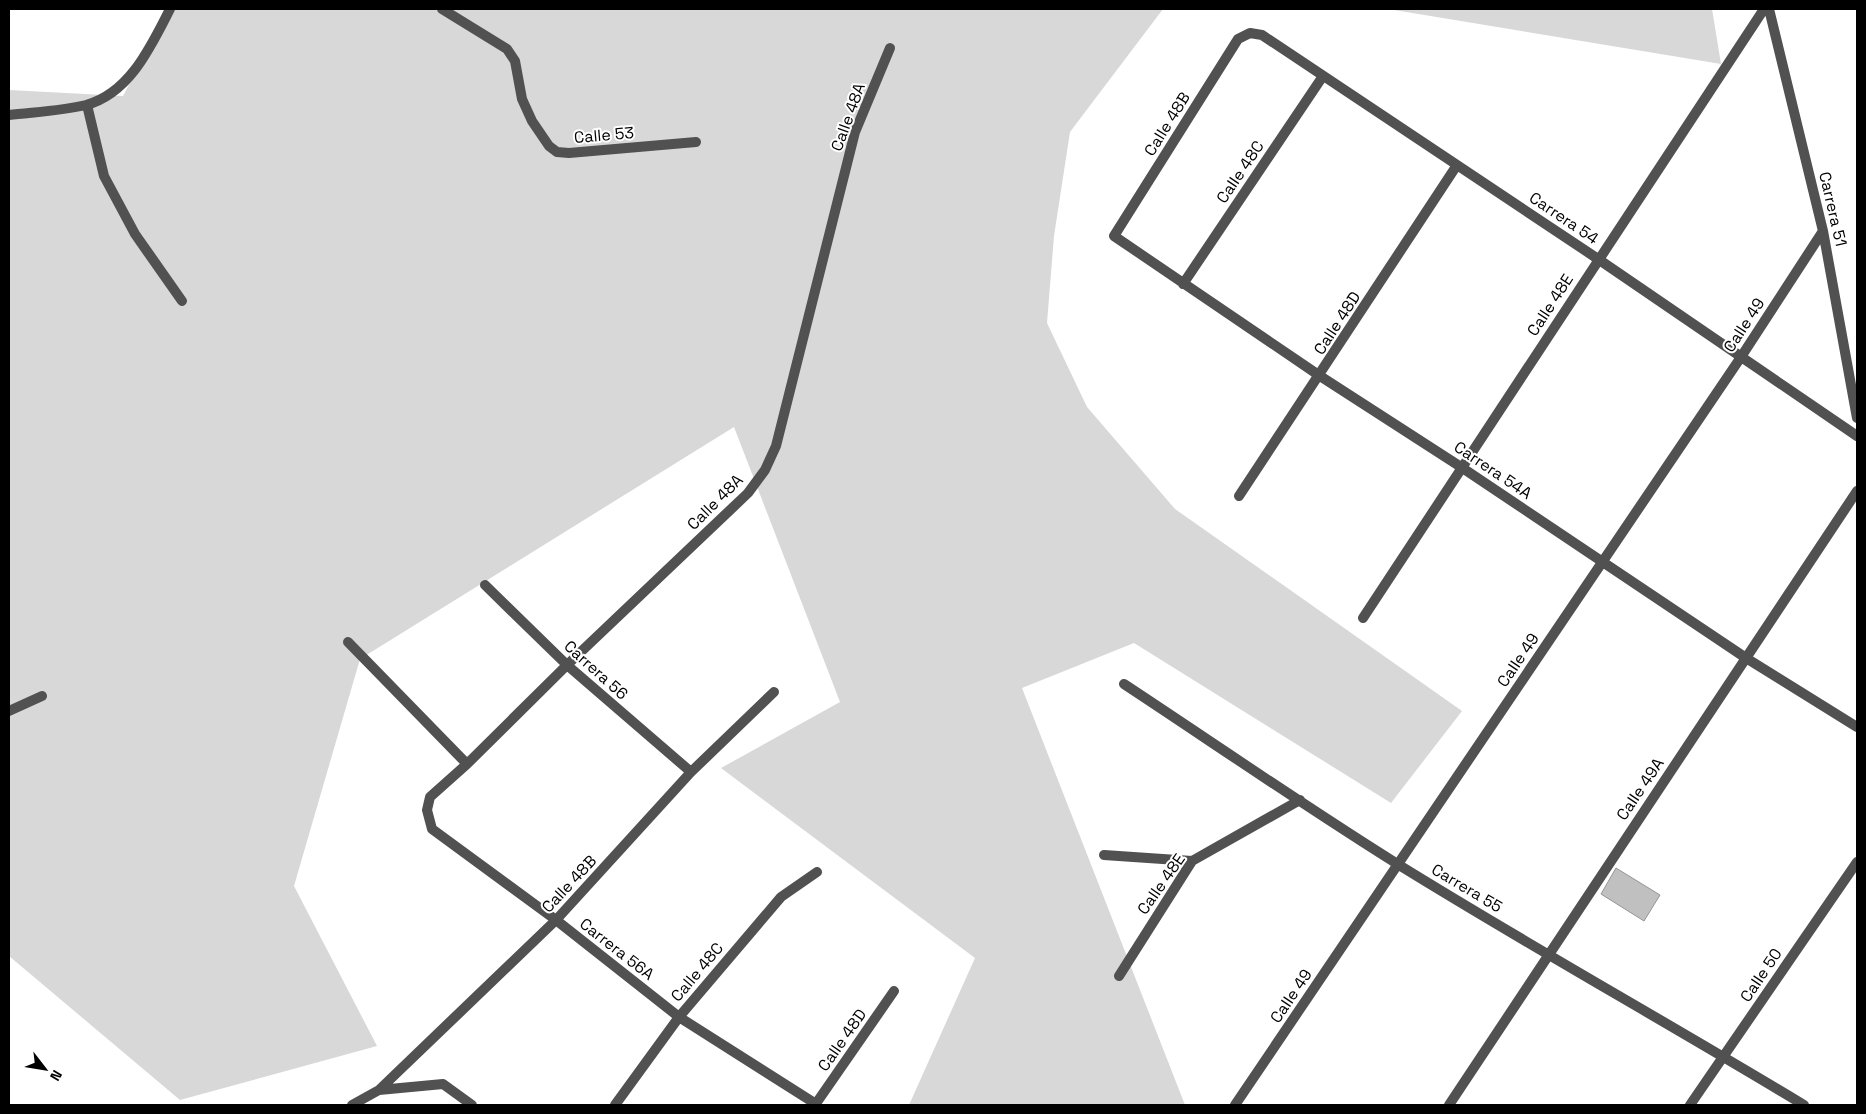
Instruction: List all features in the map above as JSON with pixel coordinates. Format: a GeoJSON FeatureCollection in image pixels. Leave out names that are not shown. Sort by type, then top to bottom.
{"type":"FeatureCollection","features":[{"type":"Feature","properties":{"kind":"street"},"geometry":{"type":"LineString","coordinates":[[9,115],[87,105],[113,92],[134,72],[152,45],[170,9]]}},
{"type":"Feature","properties":{"kind":"street","name":"Calle 53"},"geometry":{"type":"LineString","coordinates":[[442,9],[507,49],[515,62],[522,99],[532,121],[549,146],[557,152],[570,153],[696,142]]}},
{"type":"Feature","properties":{"kind":"street","name":"Calle 48E"},"geometry":{"type":"LineString","coordinates":[[1363,618],[1764,9]]}},
{"type":"Feature","properties":{"kind":"street","name":"Carrera 51"},"geometry":{"type":"LineString","coordinates":[[1769,9],[1823,230],[1857,418]]}},
{"type":"Feature","properties":{"kind":"street","name":"Carrera 54"},"geometry":{"type":"LineString","coordinates":[[1250,34],[1262,35],[1598,259],[1857,436]]}},
{"type":"Feature","properties":{"kind":"street","name":"Calle 48B"},"geometry":{"type":"LineString","coordinates":[[1114,236],[1238,39],[1250,34]]}},
{"type":"Feature","properties":{"kind":"street","name":"Calle 48A"},"geometry":{"type":"LineString","coordinates":[[430,797],[748,493],[765,470],[776,446],[855,132],[890,48]]}},
{"type":"Feature","properties":{"kind":"street","name":"Calle 48C"},"geometry":{"type":"LineString","coordinates":[[1183,284],[1323,76]]}},
{"type":"Feature","properties":{"kind":"street"},"geometry":{"type":"LineString","coordinates":[[87,105],[104,176],[134,234],[182,301]]}},
{"type":"Feature","properties":{"kind":"street","name":"Calle 48D"},"geometry":{"type":"LineString","coordinates":[[1239,496],[1458,165]]}},
{"type":"Feature","properties":{"kind":"street","name":"Calle 49"},"geometry":{"type":"LineString","coordinates":[[1235,1105],[1741,357],[1823,230]]}},
{"type":"Feature","properties":{"kind":"street","name":"Carrera 54A"},"geometry":{"type":"LineString","coordinates":[[1114,236],[1320,376],[1461,467],[1746,658],[1857,727]]}},
{"type":"Feature","properties":{"kind":"street","name":"Calle 49A"},"geometry":{"type":"LineString","coordinates":[[1449,1105],[1857,491]]}},
{"type":"Feature","properties":{"kind":"street","name":"Carrera 56"},"geometry":{"type":"LineString","coordinates":[[485,585],[567,665],[691,772]]}},
{"type":"Feature","properties":{"kind":"street"},"geometry":{"type":"LineString","coordinates":[[348,642],[466,764]]}},
{"type":"Feature","properties":{"kind":"street","name":"Carrera 55"},"geometry":{"type":"LineString","coordinates":[[1124,684],[1398,864],[1804,1105]]}},
{"type":"Feature","properties":{"kind":"street","name":"Calle 48B"},"geometry":{"type":"LineString","coordinates":[[379,1090],[556,920],[691,772],[774,692]]}},
{"type":"Feature","properties":{"kind":"street"},"geometry":{"type":"LineString","coordinates":[[9,711],[42,696]]}},
{"type":"Feature","properties":{"kind":"street","name":"Carrera 56A"},"geometry":{"type":"LineString","coordinates":[[430,797],[427,810],[432,829],[556,920],[680,1017],[816,1104]]}},
{"type":"Feature","properties":{"kind":"street","name":"Calle 48E"},"geometry":{"type":"LineString","coordinates":[[1119,976],[1192,861],[1300,800]]}},
{"type":"Feature","properties":{"kind":"street"},"geometry":{"type":"LineString","coordinates":[[1104,855],[1192,861]]}},
{"type":"Feature","properties":{"kind":"street","name":"Calle 50"},"geometry":{"type":"LineString","coordinates":[[1690,1105],[1857,862]]}},
{"type":"Feature","properties":{"kind":"street","name":"Calle 48C"},"geometry":{"type":"LineString","coordinates":[[615,1105],[680,1017],[781,897],[817,872]]}},
{"type":"Feature","properties":{"kind":"street","name":"Calle 48D"},"geometry":{"type":"LineString","coordinates":[[816,1104],[894,991]]}},
{"type":"Feature","properties":{"kind":"street"},"geometry":{"type":"LineString","coordinates":[[352,1105],[379,1090],[443,1084],[472,1105]]}},
{"type":"Feature","properties":{"kind":"shaded area"},"geometry":{"type":"Polygon","coordinates":[[[169,9],[1163,9],[1070,132],[1054,236],[1047,323],[1087,407],[1175,509],[1462,711],[1391,803],[1134,643],[1022,688],[1185,1105],[909,1105],[975,958],[721,768],[840,702],[734,427],[360,659],[294,886],[377,1046],[180,1100],[9,956],[9,90],[123,96],[169,9]]]}},
{"type":"Feature","properties":{"kind":"shaded area"},"geometry":{"type":"Polygon","coordinates":[[[1388,9],[1712,9],[1721,64],[1388,9]]]}},
{"type":"Feature","properties":{"kind":"building"},"geometry":{"type":"Polygon","coordinates":[[[1616,868],[1660,895],[1644,921],[1601,894],[1616,868]]]}}]}
